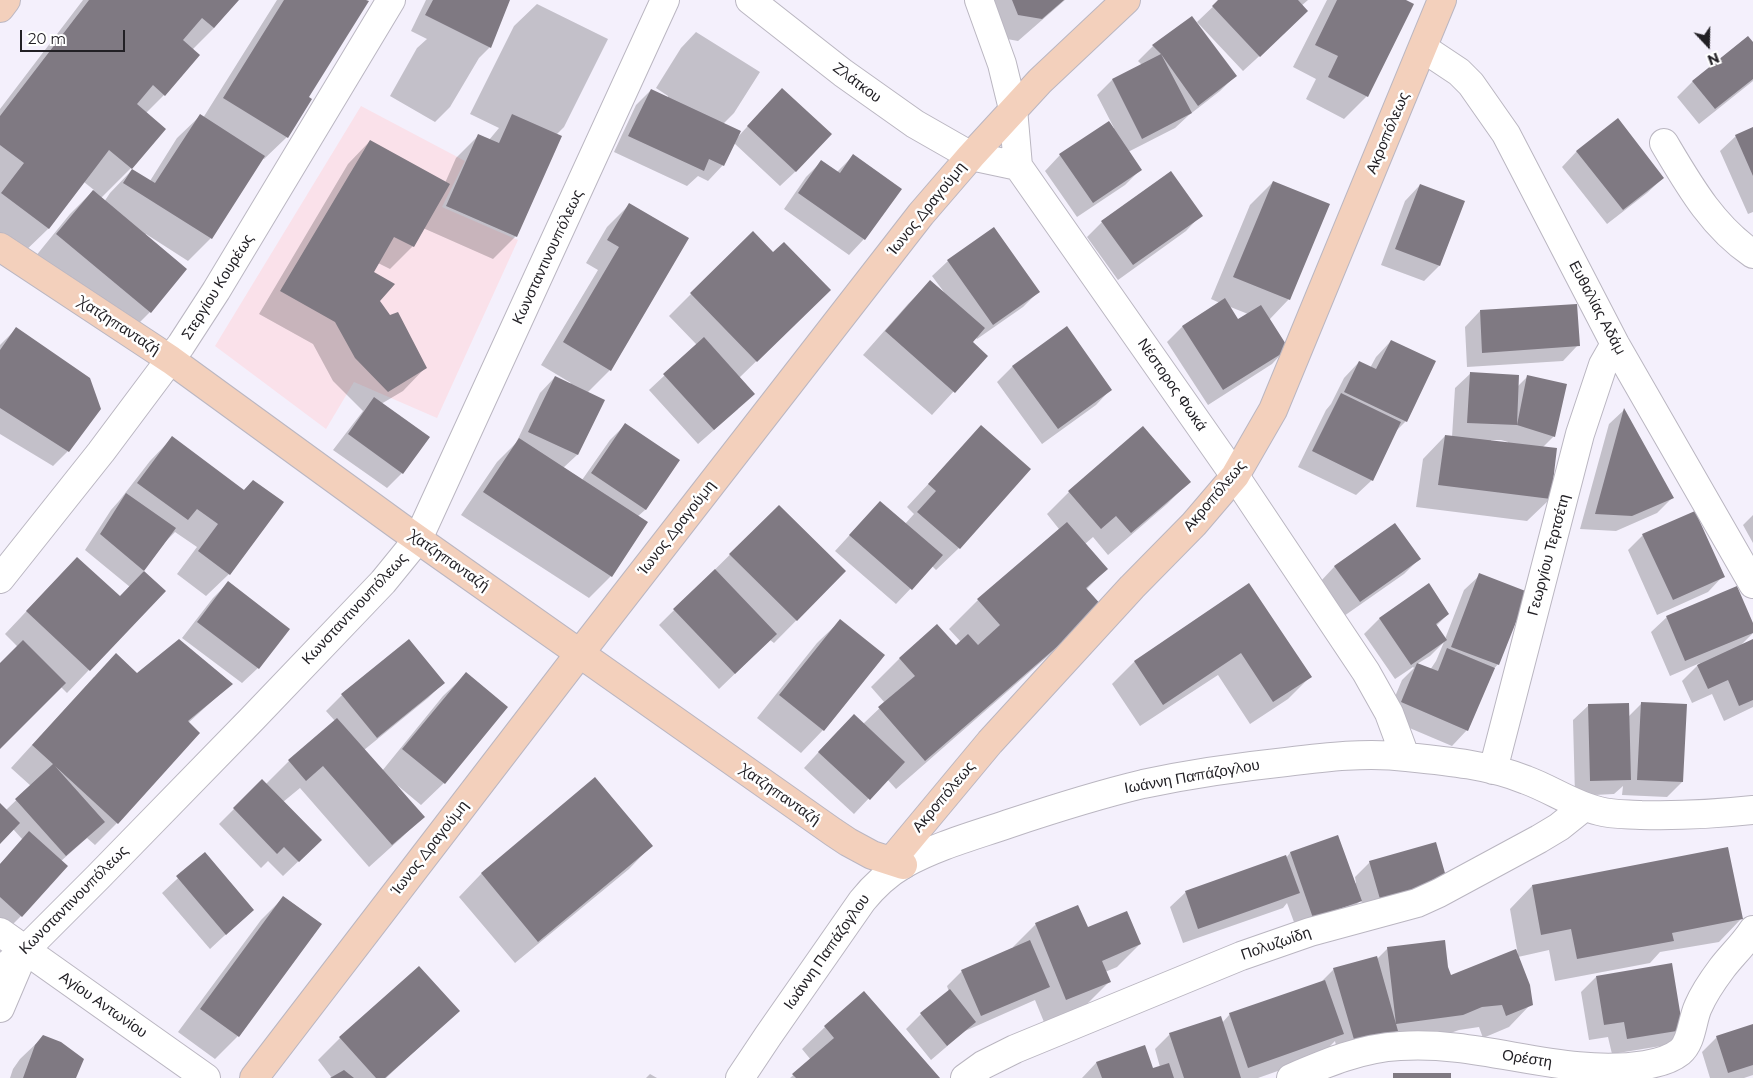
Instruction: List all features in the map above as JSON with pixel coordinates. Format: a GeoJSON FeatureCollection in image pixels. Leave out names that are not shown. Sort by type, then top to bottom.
{"type":"FeatureCollection","features":[{"type":"Feature","properties":{"kind":"street"},"geometry":{"type":"LineString","coordinates":[[0,8],[6,0]]}},
{"type":"Feature","properties":{"kind":"street","name":"Στεργίου Κουρέως"},"geometry":{"type":"LineString","coordinates":[[0,579],[170,360],[216,291],[391,0]]}},
{"type":"Feature","properties":{"kind":"street","name":"Κωνσταντινουπόλεως"},"geometry":{"type":"LineString","coordinates":[[0,971],[25,950],[112,863],[369,596],[418,539],[665,0]]}},
{"type":"Feature","properties":{"kind":"street","name":"Ζλάτκου"},"geometry":{"type":"LineString","coordinates":[[750,0],[873,96],[915,124],[971,156],[1018,166]]}},
{"type":"Feature","properties":{"kind":"street"},"geometry":{"type":"LineString","coordinates":[[978,0],[1002,64],[1013,109],[1018,166]]}},
{"type":"Feature","properties":{"kind":"street","name":"Ίωνος Δραγούμη"},"geometry":{"type":"LineString","coordinates":[[254,1078],[580,653],[921,214],[1013,109],[1069,52],[1126,0]]}},
{"type":"Feature","properties":{"kind":"street","name":"Ακροπόλεως"},"geometry":{"type":"LineString","coordinates":[[897,863],[990,742],[1132,587],[1194,524],[1236,476],[1273,410],[1442,0]]}},
{"type":"Feature","properties":{"kind":"street","name":"Ευθαλίας Αδάμ"},"geometry":{"type":"LineString","coordinates":[[1423,48],[1459,72],[1481,96],[1494,115],[1518,157],[1615,344],[1753,584]]}},
{"type":"Feature","properties":{"kind":"street"},"geometry":{"type":"LineString","coordinates":[[1664,143],[1705,209],[1734,239],[1753,254]]}},
{"type":"Feature","properties":{"kind":"street","name":"Νέστορος Φωκά"},"geometry":{"type":"LineString","coordinates":[[1018,166],[1236,476],[1366,672],[1389,713],[1405,756]]}},
{"type":"Feature","properties":{"kind":"street","name":"Χατζηπανταζή"},"geometry":{"type":"LineString","coordinates":[[0,247],[170,360],[418,539],[848,842],[880,858],[897,863]]}},
{"type":"Feature","properties":{"kind":"street","name":"Γεωργίου Τερτσέτη"},"geometry":{"type":"LineString","coordinates":[[1493,770],[1580,434],[1603,365],[1615,344]]}},
{"type":"Feature","properties":{"kind":"street","name":"Ιωάννη Παπάζογλου"},"geometry":{"type":"LineString","coordinates":[[740,1078],[862,901],[897,863],[1070,804],[1144,784],[1227,769],[1322,758],[1360,755],[1405,756],[1493,770],[1526,779],[1584,807],[1602,812],[1661,815],[1708,814],[1753,810]]}},
{"type":"Feature","properties":{"kind":"street","name":"Πολυζωίδη"},"geometry":{"type":"LineString","coordinates":[[965,1078],[984,1065],[1015,1050],[1241,956],[1310,932],[1403,907],[1440,893],[1539,839],[1559,827],[1584,807]]}},
{"type":"Feature","properties":{"kind":"street","name":"Ορέστη"},"geometry":{"type":"LineString","coordinates":[[1291,1078],[1344,1057],[1370,1050],[1401,1046],[1452,1048],[1577,1067],[1608,1068],[1659,1063],[1672,1058],[1683,1050],[1688,1041],[1697,1008],[1706,991],[1721,968],[1753,930]]}},
{"type":"Feature","properties":{"kind":"street","name":"Αγίου Αντωνίου"},"geometry":{"type":"LineString","coordinates":[[0,932],[206,1078]]}},
{"type":"Feature","properties":{"kind":"street"},"geometry":{"type":"LineString","coordinates":[[0,1008],[25,950]]}},
{"type":"Feature","properties":{"kind":"shaded area"},"geometry":{"type":"Polygon","coordinates":[[[361,106],[465,161],[442,207],[518,240],[437,418],[354,382],[326,429],[215,346],[361,106]]]}},
{"type":"Feature","properties":{"kind":"building"},"geometry":{"type":"Polygon","coordinates":[[[89,0],[239,0],[214,28],[202,18],[183,40],[200,55],[165,96],[153,85],[137,104],[166,129],[132,169],[109,150],[49,229],[1,193],[24,163],[0,145],[0,116],[89,0]]]}},
{"type":"Feature","properties":{"kind":"building"},"geometry":{"type":"Polygon","coordinates":[[[284,0],[369,1],[309,97],[312,99],[288,138],[223,98],[284,0]]]}},
{"type":"Feature","properties":{"kind":"building"},"geometry":{"type":"Polygon","coordinates":[[[433,0],[510,0],[491,48],[425,15],[433,0]]]}},
{"type":"Feature","properties":{"kind":"building"},"geometry":{"type":"Polygon","coordinates":[[[1012,0],[1064,0],[1042,19],[1018,15],[1012,0]]]}},
{"type":"Feature","properties":{"kind":"building"},"geometry":{"type":"Polygon","coordinates":[[[1218,0],[1298,0],[1308,11],[1260,57],[1212,6],[1218,0]]]}},
{"type":"Feature","properties":{"kind":"building"},"geometry":{"type":"Polygon","coordinates":[[[1337,0],[1406,0],[1414,4],[1368,97],[1328,77],[1338,56],[1315,45],[1337,0]]]}},
{"type":"Feature","properties":{"kind":"building"},"geometry":{"type":"Polygon","coordinates":[[[1192,16],[1237,76],[1198,106],[1161,54],[1152,45],[1192,16]]]}},
{"type":"Feature","properties":{"kind":"building"},"geometry":{"type":"Polygon","coordinates":[[[1748,36],[1753,42],[1753,79],[1715,109],[1692,81],[1748,36]]]}},
{"type":"Feature","properties":{"kind":"building"},"geometry":{"type":"Polygon","coordinates":[[[1161,54],[1192,113],[1142,139],[1112,79],[1161,54]]]}},
{"type":"Feature","properties":{"kind":"building"},"geometry":{"type":"Polygon","coordinates":[[[782,88],[832,134],[796,172],[747,126],[782,88]]]}},
{"type":"Feature","properties":{"kind":"building"},"geometry":{"type":"Polygon","coordinates":[[[651,89],[741,131],[724,166],[709,159],[704,171],[628,136],[651,89]]]}},
{"type":"Feature","properties":{"kind":"building"},"geometry":{"type":"Polygon","coordinates":[[[200,114],[265,156],[212,239],[123,183],[132,169],[155,183],[200,114]]]}},
{"type":"Feature","properties":{"kind":"building"},"geometry":{"type":"Polygon","coordinates":[[[512,114],[562,136],[517,237],[446,206],[478,134],[499,143],[512,114]]]}},
{"type":"Feature","properties":{"kind":"building"},"geometry":{"type":"Polygon","coordinates":[[[1618,118],[1664,178],[1623,210],[1576,151],[1618,118]]]}},
{"type":"Feature","properties":{"kind":"building"},"geometry":{"type":"Polygon","coordinates":[[[1109,121],[1142,170],[1093,203],[1059,154],[1109,121]]]}},
{"type":"Feature","properties":{"kind":"building"},"geometry":{"type":"Polygon","coordinates":[[[1753,127],[1753,176],[1735,135],[1753,127]]]}},
{"type":"Feature","properties":{"kind":"building"},"geometry":{"type":"Polygon","coordinates":[[[370,140],[450,184],[414,247],[394,237],[374,272],[395,284],[380,301],[390,315],[398,312],[427,368],[388,392],[355,358],[335,322],[280,291],[370,140]]]}},
{"type":"Feature","properties":{"kind":"building"},"geometry":{"type":"Polygon","coordinates":[[[853,154],[902,189],[865,240],[798,193],[821,160],[840,173],[853,154]]]}},
{"type":"Feature","properties":{"kind":"building"},"geometry":{"type":"Polygon","coordinates":[[[1171,171],[1203,216],[1133,265],[1101,221],[1171,171]]]}},
{"type":"Feature","properties":{"kind":"building"},"geometry":{"type":"Polygon","coordinates":[[[1273,181],[1330,204],[1290,300],[1233,277],[1273,181]]]}},
{"type":"Feature","properties":{"kind":"building"},"geometry":{"type":"Polygon","coordinates":[[[1420,184],[1465,201],[1440,266],[1395,249],[1420,184]]]}},
{"type":"Feature","properties":{"kind":"building"},"geometry":{"type":"Polygon","coordinates":[[[93,190],[187,269],[151,313],[56,234],[93,190]]]}},
{"type":"Feature","properties":{"kind":"building"},"geometry":{"type":"Polygon","coordinates":[[[629,203],[689,238],[611,371],[563,342],[619,247],[607,240],[629,203]]]}},
{"type":"Feature","properties":{"kind":"building"},"geometry":{"type":"Polygon","coordinates":[[[994,227],[1040,292],[993,325],[947,260],[994,227]]]}},
{"type":"Feature","properties":{"kind":"building"},"geometry":{"type":"Polygon","coordinates":[[[753,231],[773,252],[784,242],[831,290],[757,362],[690,293],[753,231]]]}},
{"type":"Feature","properties":{"kind":"building"},"geometry":{"type":"Polygon","coordinates":[[[930,280],[985,328],[973,342],[988,356],[955,393],[885,331],[930,280]]]}},
{"type":"Feature","properties":{"kind":"building"},"geometry":{"type":"Polygon","coordinates":[[[1225,298],[1238,319],[1261,305],[1289,349],[1223,390],[1182,326],[1225,298]]]}},
{"type":"Feature","properties":{"kind":"building"},"geometry":{"type":"Polygon","coordinates":[[[1577,304],[1580,346],[1482,353],[1480,310],[1577,304]]]}},
{"type":"Feature","properties":{"kind":"building"},"geometry":{"type":"Polygon","coordinates":[[[1067,326],[1112,390],[1058,429],[1012,366],[1067,326]]]}},
{"type":"Feature","properties":{"kind":"building"},"geometry":{"type":"Polygon","coordinates":[[[16,327],[90,378],[101,409],[69,452],[0,408],[0,350],[16,327]]]}},
{"type":"Feature","properties":{"kind":"building"},"geometry":{"type":"Polygon","coordinates":[[[704,337],[755,394],[714,430],[663,374],[704,337]]]}},
{"type":"Feature","properties":{"kind":"building"},"geometry":{"type":"Polygon","coordinates":[[[1391,340],[1436,361],[1407,422],[1344,392],[1359,361],[1376,369],[1391,340]]]}},
{"type":"Feature","properties":{"kind":"building"},"geometry":{"type":"Polygon","coordinates":[[[1470,372],[1519,375],[1517,425],[1467,423],[1470,372]]]}},
{"type":"Feature","properties":{"kind":"building"},"geometry":{"type":"Polygon","coordinates":[[[1527,375],[1567,384],[1555,437],[1517,425],[1527,375]]]}},
{"type":"Feature","properties":{"kind":"building"},"geometry":{"type":"Polygon","coordinates":[[[555,376],[605,400],[578,455],[528,432],[555,376]]]}},
{"type":"Feature","properties":{"kind":"building"},"geometry":{"type":"Polygon","coordinates":[[[1341,393],[1401,422],[1373,481],[1312,451],[1341,393]]]}},
{"type":"Feature","properties":{"kind":"building"},"geometry":{"type":"Polygon","coordinates":[[[374,397],[430,437],[403,474],[348,434],[374,397]]]}},
{"type":"Feature","properties":{"kind":"building"},"geometry":{"type":"Polygon","coordinates":[[[1624,408],[1674,498],[1632,516],[1595,514],[1624,408]]]}},
{"type":"Feature","properties":{"kind":"building"},"geometry":{"type":"Polygon","coordinates":[[[625,423],[680,460],[646,510],[591,473],[625,423]]]}},
{"type":"Feature","properties":{"kind":"building"},"geometry":{"type":"Polygon","coordinates":[[[981,425],[1031,469],[960,549],[917,512],[936,491],[928,484],[981,425]]]}},
{"type":"Feature","properties":{"kind":"building"},"geometry":{"type":"Polygon","coordinates":[[[1143,426],[1191,482],[1131,533],[1116,516],[1101,529],[1068,491],[1143,426]]]}},
{"type":"Feature","properties":{"kind":"building"},"geometry":{"type":"Polygon","coordinates":[[[1445,435],[1557,448],[1551,499],[1438,485],[1445,435]]]}},
{"type":"Feature","properties":{"kind":"building"},"geometry":{"type":"Polygon","coordinates":[[[172,436],[244,490],[253,480],[284,502],[230,575],[198,551],[218,524],[197,509],[188,520],[137,483],[172,436]]]}},
{"type":"Feature","properties":{"kind":"building"},"geometry":{"type":"Polygon","coordinates":[[[519,438],[648,522],[612,577],[483,492],[519,438]]]}},
{"type":"Feature","properties":{"kind":"building"},"geometry":{"type":"Polygon","coordinates":[[[126,493],[176,528],[144,571],[100,534],[126,493]]]}},
{"type":"Feature","properties":{"kind":"building"},"geometry":{"type":"Polygon","coordinates":[[[880,501],[943,555],[912,590],[849,535],[880,501]]]}},
{"type":"Feature","properties":{"kind":"building"},"geometry":{"type":"Polygon","coordinates":[[[779,505],[846,571],[797,621],[729,554],[779,505]]]}},
{"type":"Feature","properties":{"kind":"building"},"geometry":{"type":"Polygon","coordinates":[[[1695,511],[1725,577],[1673,600],[1642,534],[1695,511]]]}},
{"type":"Feature","properties":{"kind":"building"},"geometry":{"type":"Polygon","coordinates":[[[1067,522],[1108,569],[1086,588],[1103,607],[925,761],[878,707],[915,676],[899,658],[937,624],[956,645],[968,634],[978,645],[1000,625],[977,599],[1067,522]]]}},
{"type":"Feature","properties":{"kind":"building"},"geometry":{"type":"Polygon","coordinates":[[[1395,523],[1421,559],[1360,602],[1334,566],[1395,523]]]}},
{"type":"Feature","properties":{"kind":"building"},"geometry":{"type":"Polygon","coordinates":[[[77,557],[120,596],[144,571],[166,591],[90,671],[26,611],[77,557]]]}},
{"type":"Feature","properties":{"kind":"building"},"geometry":{"type":"Polygon","coordinates":[[[715,569],[777,634],[735,674],[673,609],[715,569]]]}},
{"type":"Feature","properties":{"kind":"building"},"geometry":{"type":"Polygon","coordinates":[[[1479,573],[1528,592],[1499,665],[1451,647],[1479,573]]]}},
{"type":"Feature","properties":{"kind":"building"},"geometry":{"type":"Polygon","coordinates":[[[228,581],[290,629],[259,669],[197,622],[228,581]]]}},
{"type":"Feature","properties":{"kind":"building"},"geometry":{"type":"Polygon","coordinates":[[[1249,583],[1312,677],[1273,702],[1241,653],[1163,705],[1134,661],[1249,583]]]}},
{"type":"Feature","properties":{"kind":"building"},"geometry":{"type":"Polygon","coordinates":[[[1429,583],[1449,614],[1436,624],[1447,640],[1411,665],[1379,618],[1429,583]]]}},
{"type":"Feature","properties":{"kind":"building"},"geometry":{"type":"Polygon","coordinates":[[[1737,586],[1753,623],[1753,633],[1685,661],[1666,616],[1737,586]]]}},
{"type":"Feature","properties":{"kind":"building"},"geometry":{"type":"Polygon","coordinates":[[[840,619],[885,655],[824,731],[779,695],[840,619]]]}},
{"type":"Feature","properties":{"kind":"building"},"geometry":{"type":"Polygon","coordinates":[[[179,639],[233,684],[188,721],[200,733],[118,824],[55,766],[105,822],[66,856],[15,799],[53,764],[32,745],[116,653],[137,673],[179,639]]]}},
{"type":"Feature","properties":{"kind":"building"},"geometry":{"type":"Polygon","coordinates":[[[409,639],[445,683],[377,738],[341,694],[409,639]]]}},
{"type":"Feature","properties":{"kind":"building"},"geometry":{"type":"Polygon","coordinates":[[[1753,639],[1753,700],[1739,706],[1728,680],[1708,689],[1697,665],[1753,639]]]}},
{"type":"Feature","properties":{"kind":"building"},"geometry":{"type":"Polygon","coordinates":[[[23,640],[66,683],[0,749],[0,663],[23,640]]]}},
{"type":"Feature","properties":{"kind":"building"},"geometry":{"type":"Polygon","coordinates":[[[1447,648],[1495,668],[1468,731],[1401,702],[1417,663],[1438,671],[1447,648]]]}},
{"type":"Feature","properties":{"kind":"building"},"geometry":{"type":"Polygon","coordinates":[[[466,672],[508,707],[445,784],[402,749],[466,672]]]}},
{"type":"Feature","properties":{"kind":"building"},"geometry":{"type":"Polygon","coordinates":[[[1641,702],[1687,704],[1683,782],[1637,780],[1641,702]]]}},
{"type":"Feature","properties":{"kind":"building"},"geometry":{"type":"Polygon","coordinates":[[[1629,703],[1631,780],[1590,781],[1588,704],[1629,703]]]}},
{"type":"Feature","properties":{"kind":"building"},"geometry":{"type":"Polygon","coordinates":[[[854,714],[905,762],[870,800],[818,752],[854,714]]]}},
{"type":"Feature","properties":{"kind":"building"},"geometry":{"type":"Polygon","coordinates":[[[337,718],[425,817],[392,845],[323,766],[306,781],[288,760],[337,718]]]}},
{"type":"Feature","properties":{"kind":"building"},"geometry":{"type":"Polygon","coordinates":[[[595,777],[653,846],[538,942],[481,873],[595,777]]]}},
{"type":"Feature","properties":{"kind":"building"},"geometry":{"type":"Polygon","coordinates":[[[262,779],[322,840],[299,862],[284,847],[277,854],[233,808],[262,779]]]}},
{"type":"Feature","properties":{"kind":"building"},"geometry":{"type":"Polygon","coordinates":[[[0,803],[20,823],[0,844],[0,803]]]}},
{"type":"Feature","properties":{"kind":"building"},"geometry":{"type":"Polygon","coordinates":[[[29,831],[68,866],[22,917],[0,897],[0,864],[29,831]]]}},
{"type":"Feature","properties":{"kind":"building"},"geometry":{"type":"Polygon","coordinates":[[[1338,835],[1362,901],[1313,918],[1290,852],[1338,835]]]}},
{"type":"Feature","properties":{"kind":"building"},"geometry":{"type":"Polygon","coordinates":[[[1436,842],[1447,880],[1380,899],[1369,861],[1436,842]]]}},
{"type":"Feature","properties":{"kind":"building"},"geometry":{"type":"Polygon","coordinates":[[[1728,847],[1743,919],[1672,933],[1674,941],[1577,959],[1571,929],[1541,935],[1532,885],[1728,847]]]}},
{"type":"Feature","properties":{"kind":"building"},"geometry":{"type":"Polygon","coordinates":[[[205,852],[254,910],[226,935],[176,876],[205,852]]]}},
{"type":"Feature","properties":{"kind":"building"},"geometry":{"type":"Polygon","coordinates":[[[1286,855],[1300,893],[1198,929],[1185,891],[1286,855]]]}},
{"type":"Feature","properties":{"kind":"building"},"geometry":{"type":"Polygon","coordinates":[[[283,896],[322,924],[239,1037],[200,1009],[283,896]]]}},
{"type":"Feature","properties":{"kind":"building"},"geometry":{"type":"Polygon","coordinates":[[[1078,905],[1088,927],[1127,911],[1141,944],[1102,961],[1111,982],[1066,1000],[1035,923],[1078,905]]]}},
{"type":"Feature","properties":{"kind":"building"},"geometry":{"type":"Polygon","coordinates":[[[1030,940],[1050,987],[981,1016],[961,970],[1030,940]]]}},
{"type":"Feature","properties":{"kind":"building"},"geometry":{"type":"Polygon","coordinates":[[[1445,940],[1448,967],[1451,975],[1516,949],[1530,985],[1533,1005],[1506,1016],[1502,1005],[1482,1007],[1463,1015],[1396,1024],[1387,947],[1445,940]]]}},
{"type":"Feature","properties":{"kind":"building"},"geometry":{"type":"Polygon","coordinates":[[[1377,956],[1398,1031],[1355,1043],[1333,968],[1377,956]]]}},
{"type":"Feature","properties":{"kind":"building"},"geometry":{"type":"Polygon","coordinates":[[[1672,963],[1683,1030],[1627,1039],[1624,1022],[1604,1025],[1596,976],[1672,963]]]}},
{"type":"Feature","properties":{"kind":"building"},"geometry":{"type":"Polygon","coordinates":[[[419,966],[460,1011],[385,1078],[376,1078],[339,1037],[419,966]]]}},
{"type":"Feature","properties":{"kind":"building"},"geometry":{"type":"Polygon","coordinates":[[[1325,980],[1344,1034],[1248,1068],[1229,1013],[1325,980]]]}},
{"type":"Feature","properties":{"kind":"building"},"geometry":{"type":"Polygon","coordinates":[[[950,989],[976,1022],[947,1046],[920,1013],[950,989]]]}},
{"type":"Feature","properties":{"kind":"building"},"geometry":{"type":"Polygon","coordinates":[[[864,991],[940,1078],[796,1078],[792,1074],[834,1038],[824,1026],[864,991]]]}},
{"type":"Feature","properties":{"kind":"building"},"geometry":{"type":"Polygon","coordinates":[[[1221,1016],[1241,1078],[1184,1078],[1169,1033],[1221,1016]]]}},
{"type":"Feature","properties":{"kind":"building"},"geometry":{"type":"Polygon","coordinates":[[[1753,1024],[1753,1065],[1728,1073],[1716,1036],[1753,1024]]]}},
{"type":"Feature","properties":{"kind":"building"},"geometry":{"type":"Polygon","coordinates":[[[43,1035],[61,1042],[84,1059],[76,1078],[23,1078],[35,1045],[43,1035]]]}},
{"type":"Feature","properties":{"kind":"building"},"geometry":{"type":"Polygon","coordinates":[[[1145,1045],[1153,1068],[1169,1063],[1174,1078],[1102,1078],[1096,1062],[1145,1045]]]}},
{"type":"Feature","properties":{"kind":"building"},"geometry":{"type":"Polygon","coordinates":[[[344,1070],[354,1078],[330,1078],[344,1070]]]}},
{"type":"Feature","properties":{"kind":"building"},"geometry":{"type":"Polygon","coordinates":[[[1393,1073],[1451,1073],[1451,1078],[1393,1078],[1393,1073]]]}}]}
